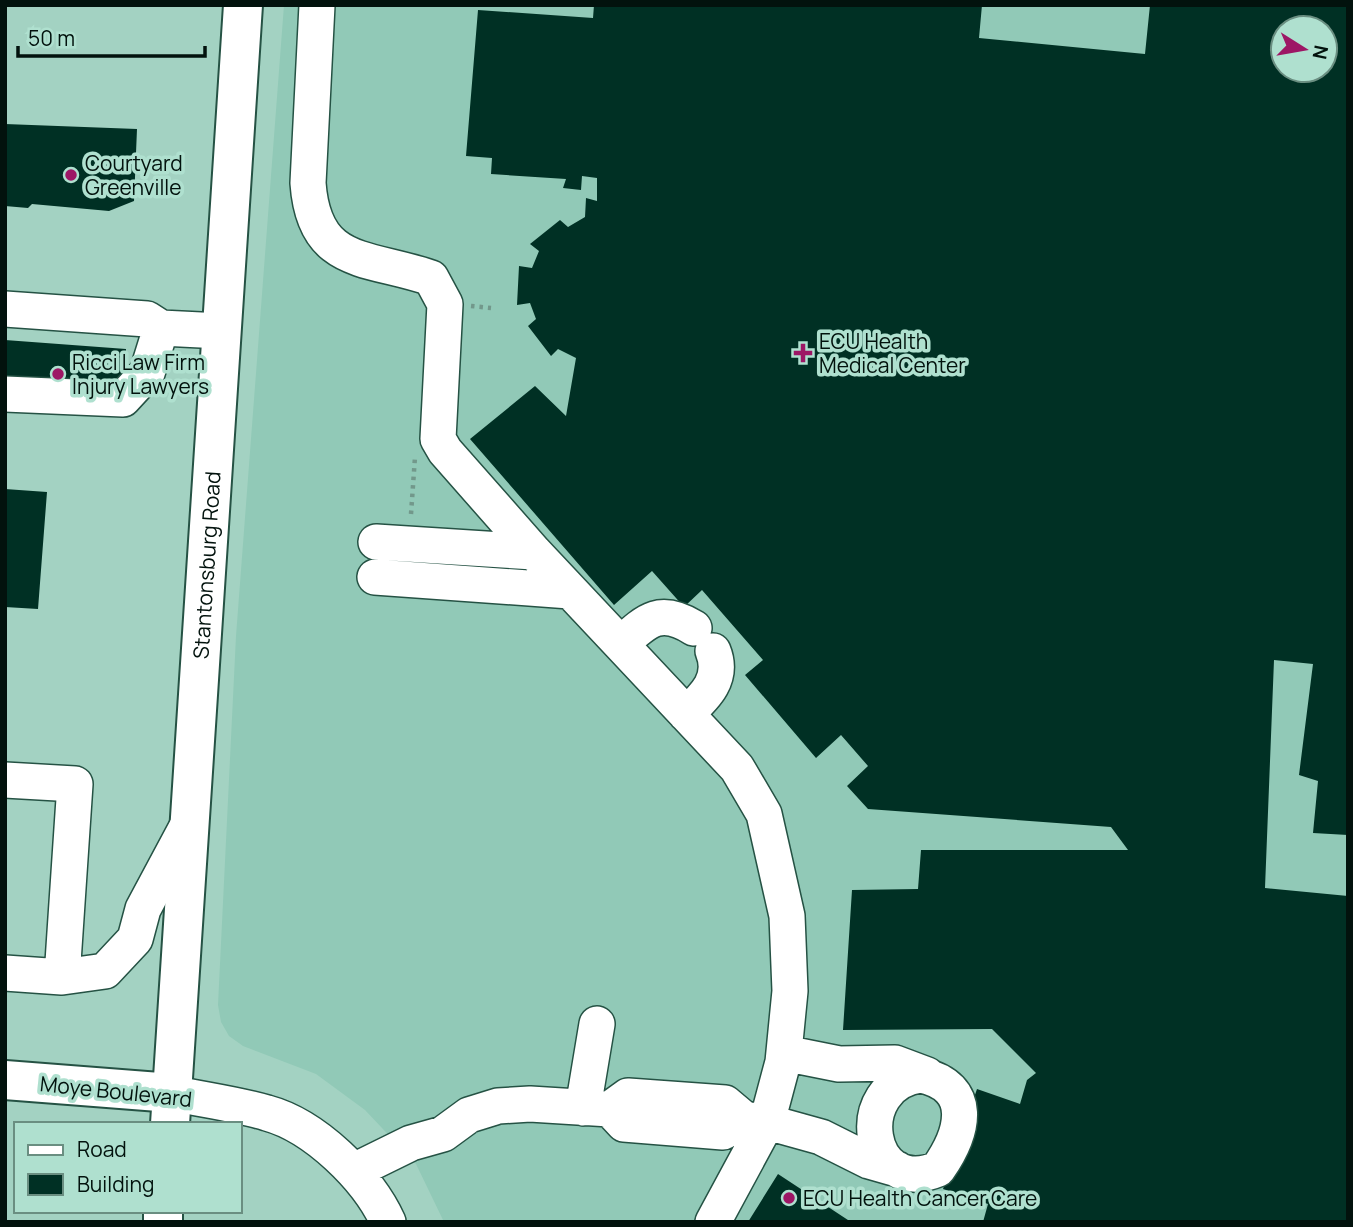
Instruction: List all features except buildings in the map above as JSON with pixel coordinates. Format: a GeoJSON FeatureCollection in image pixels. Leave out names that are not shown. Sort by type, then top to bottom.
{"type":"FeatureCollection","features":[{"type":"Feature","properties":{"kind":"main road","name":"Stantonsburg Road"},"geometry":{"type":"LineString","coordinates":[[171,1108],[243,5]]}},
{"type":"Feature","properties":{"kind":"main road","name":"Moye Boulevard"},"geometry":{"type":"LineString","coordinates":[[5,1080],[171,1108]]}},
{"type":"Feature","properties":{"kind":"street"},"geometry":{"type":"LineString","coordinates":[[317,5],[309,148],[310,210],[321,234],[339,250],[431,278],[446,304],[438,439],[552,571],[737,768],[764,814],[788,916],[790,991],[783,1053],[713,1222]]}},
{"type":"Feature","properties":{"kind":"street"},"geometry":{"type":"LineString","coordinates":[[5,309],[147,319],[161,328],[221,331]]}},
{"type":"Feature","properties":{"kind":"street"},"geometry":{"type":"LineString","coordinates":[[5,394],[123,399],[147,373],[161,328]]}},
{"type":"Feature","properties":{"kind":"street"},"geometry":{"type":"LineString","coordinates":[[552,571],[375,560],[552,571]]}},
{"type":"Feature","properties":{"kind":"street"},"geometry":{"type":"LineString","coordinates":[[621,644],[643,624],[659,617],[677,617],[703,639],[718,664],[715,680],[704,697],[686,714]]}},
{"type":"Feature","properties":{"kind":"street"},"geometry":{"type":"LineString","coordinates":[[5,780],[75,784],[62,977]]}},
{"type":"Feature","properties":{"kind":"street"},"geometry":{"type":"LineString","coordinates":[[5,973],[62,977],[105,971],[135,939],[143,909],[189,823]]}},
{"type":"Feature","properties":{"kind":"street"},"geometry":{"type":"LineString","coordinates":[[597,1024],[597,1109]]}},
{"type":"Feature","properties":{"kind":"street"},"geometry":{"type":"LineString","coordinates":[[354,1171],[411,1143],[443,1133],[470,1115],[498,1106],[597,1109],[624,1124],[723,1132],[755,1120],[821,1137],[869,1161],[897,1169],[928,1173],[938,1169],[956,1126],[959,1099],[951,1087],[934,1077],[895,1063],[839,1064],[783,1053]]}},
{"type":"Feature","properties":{"kind":"street"},"geometry":{"type":"LineString","coordinates":[[897,1169],[884,1160],[877,1147],[873,1130],[875,1114],[892,1087],[904,1077],[934,1077]]}},
{"type":"Feature","properties":{"kind":"street","name":"Moye Boulevard"},"geometry":{"type":"LineString","coordinates":[[171,1108],[270,1113],[316,1137],[354,1171],[379,1200],[388,1222]]}},
{"type":"Feature","properties":{"kind":"shaded area","name":"ECU Health Medical Center"},"geometry":{"type":"Polygon","coordinates":[[[284,5],[1348,5],[1348,1222],[444,1222],[416,1164],[365,1110],[316,1074],[243,1046],[229,1036],[221,1022],[218,1005],[236,636],[284,5]]]}},
{"type":"Feature","properties":{"kind":"place","name":"Courtyard Greenville"},"geometry":{"type":"Point","coordinates":[71,175]}},
{"type":"Feature","properties":{"kind":"place","name":"ECU Health Medical Center"},"geometry":{"type":"Point","coordinates":[803,353]}},
{"type":"Feature","properties":{"kind":"place","name":"Ricci Law Firm Injury Lawyers"},"geometry":{"type":"Point","coordinates":[58,374]}},
{"type":"Feature","properties":{"kind":"place","name":"ECU Health Cancer Care"},"geometry":{"type":"Point","coordinates":[789,1198]}}]}
